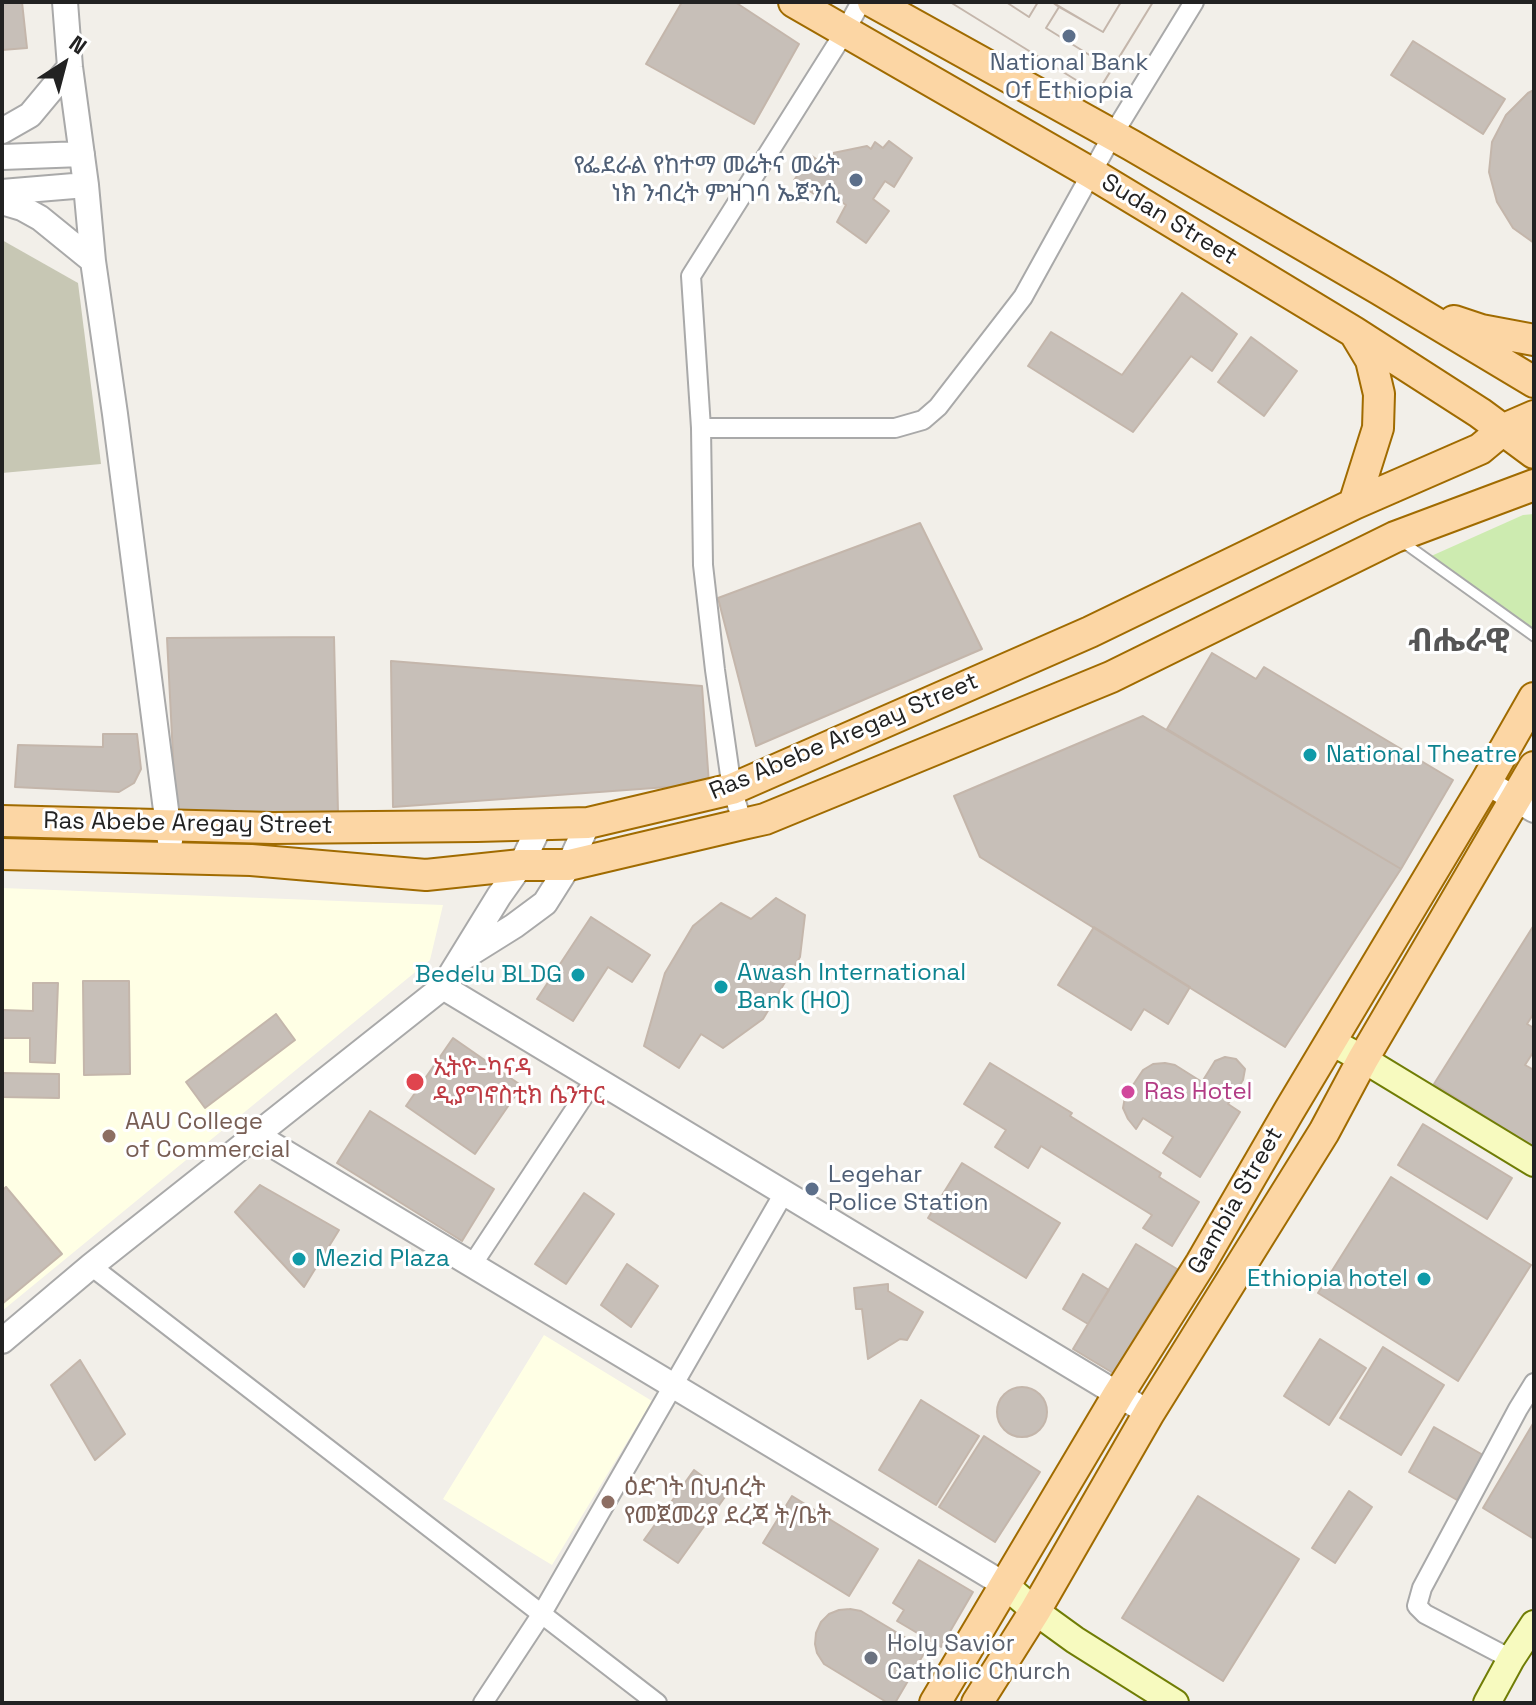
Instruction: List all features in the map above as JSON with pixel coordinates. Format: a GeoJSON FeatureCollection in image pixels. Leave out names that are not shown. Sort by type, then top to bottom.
{"type":"FeatureCollection","features":[{"type":"Feature","properties":{"kind":"main road","name":"Sudan Street"},"geometry":{"type":"LineString","coordinates":[[794,2],[1091,173],[1354,332],[1504,429],[1534,453]]}},
{"type":"Feature","properties":{"kind":"main road","name":"Sudan Street"},"geometry":{"type":"LineString","coordinates":[[873,2],[1379,289],[1534,382]]}},
{"type":"Feature","properties":{"kind":"main road"},"geometry":{"type":"LineString","coordinates":[[1379,289],[1440,317],[1481,330],[1534,340]]}},
{"type":"Feature","properties":{"kind":"main road"},"geometry":{"type":"LineString","coordinates":[[1354,332],[1371,360],[1379,394],[1378,428],[1354,504]]}},
{"type":"Feature","properties":{"kind":"main road","name":"Ras Abebe Aregay Street"},"geometry":{"type":"LineString","coordinates":[[2,821],[273,828],[588,823],[732,789],[1090,632],[1354,504],[1480,449],[1504,429],[1534,416]]}},
{"type":"Feature","properties":{"kind":"main road","name":"Ras Abebe Aregay Street"},"geometry":{"type":"LineString","coordinates":[[2,854],[251,860],[426,875],[521,865],[569,865],[765,819],[1111,677],[1395,537],[1534,485]]}},
{"type":"Feature","properties":{"kind":"main road"},"geometry":{"type":"LineString","coordinates":[[1090,632],[1111,677]]}},
{"type":"Feature","properties":{"kind":"main road","name":"Gambia Street"},"geometry":{"type":"LineString","coordinates":[[935,1703],[1118,1395],[1201,1263],[1534,698]]}},
{"type":"Feature","properties":{"kind":"main road","name":"Gambia Street"},"geometry":{"type":"LineString","coordinates":[[977,1703],[1035,1611],[1149,1413],[1324,1132],[1363,1059],[1524,804],[1534,767]]}},
{"type":"Feature","properties":{"kind":"main road"},"geometry":{"type":"LineString","coordinates":[[1330,1041],[1534,1163]]}},
{"type":"Feature","properties":{"kind":"main road"},"geometry":{"type":"LineString","coordinates":[[1005,1585],[1075,1640],[1175,1703]]}},
{"type":"Feature","properties":{"kind":"main road"},"geometry":{"type":"LineString","coordinates":[[1487,1703],[1534,1624]]}},
{"type":"Feature","properties":{"kind":"street"},"geometry":{"type":"LineString","coordinates":[[65,2],[93,261],[172,857]]}},
{"type":"Feature","properties":{"kind":"street"},"geometry":{"type":"LineString","coordinates":[[743,824],[732,789],[703,565],[701,428],[691,276],[861,2]]}},
{"type":"Feature","properties":{"kind":"street"},"geometry":{"type":"LineString","coordinates":[[701,428],[895,428],[923,420],[938,407],[1023,297],[1112,136],[1194,2]]}},
{"type":"Feature","properties":{"kind":"street"},"geometry":{"type":"LineString","coordinates":[[2,131],[30,115],[70,67]]}},
{"type":"Feature","properties":{"kind":"street"},"geometry":{"type":"LineString","coordinates":[[2,157],[82,154]]}},
{"type":"Feature","properties":{"kind":"street"},"geometry":{"type":"LineString","coordinates":[[2,192],[86,185]]}},
{"type":"Feature","properties":{"kind":"street"},"geometry":{"type":"LineString","coordinates":[[2,202],[40,218],[93,261]]}},
{"type":"Feature","properties":{"kind":"street"},"geometry":{"type":"LineString","coordinates":[[1486,782],[1524,804]]}},
{"type":"Feature","properties":{"kind":"street"},"geometry":{"type":"LineString","coordinates":[[461,959],[545,903],[569,865],[588,823]]}},
{"type":"Feature","properties":{"kind":"street"},"geometry":{"type":"LineString","coordinates":[[2,1341],[91,1266],[443,987],[521,865],[540,825]]}},
{"type":"Feature","properties":{"kind":"street"},"geometry":{"type":"LineString","coordinates":[[443,987],[1149,1413]]}},
{"type":"Feature","properties":{"kind":"street"},"geometry":{"type":"LineString","coordinates":[[472,1265],[595,1079]]}},
{"type":"Feature","properties":{"kind":"street"},"geometry":{"type":"LineString","coordinates":[[256,1135],[1005,1585]]}},
{"type":"Feature","properties":{"kind":"street"},"geometry":{"type":"LineString","coordinates":[[483,1703],[541,1615],[784,1193]]}},
{"type":"Feature","properties":{"kind":"street"},"geometry":{"type":"LineString","coordinates":[[91,1266],[657,1703]]}},
{"type":"Feature","properties":{"kind":"street"},"geometry":{"type":"LineString","coordinates":[[1511,1659],[1425,1614],[1417,1606],[1422,1588],[1534,1383]]}},
{"type":"Feature","properties":{"kind":"lane"},"geometry":{"type":"LineString","coordinates":[[1395,537],[1534,636]]}},
{"type":"Feature","properties":{"kind":"shaded area"},"geometry":{"type":"Polygon","coordinates":[[[2,240],[78,283],[101,464],[2,473],[2,240]]]}},
{"type":"Feature","properties":{"kind":"shaded area","name":"AAU College of Commercial"},"geometry":{"type":"Polygon","coordinates":[[[2,888],[443,905],[430,960],[2,1311],[2,888]]]}},
{"type":"Feature","properties":{"kind":"shaded area"},"geometry":{"type":"Polygon","coordinates":[[[544,1335],[652,1401],[552,1565],[443,1499],[544,1335]]]}},
{"type":"Feature","properties":{"kind":"green space"},"geometry":{"type":"Polygon","coordinates":[[[1534,514],[1534,631],[1429,557],[1523,515],[1534,514]]]}},
{"type":"Feature","properties":{"kind":"building"},"geometry":{"type":"Polygon","coordinates":[[[2,2],[22,2],[27,48],[2,50],[2,2]]]}},
{"type":"Feature","properties":{"kind":"building"},"geometry":{"type":"Polygon","coordinates":[[[682,2],[735,2],[799,44],[754,124],[646,64],[682,2]]]}},
{"type":"Feature","properties":{"kind":"building","name":"National Bank Of Ethiopia"},"geometry":{"type":"Polygon","coordinates":[[[950,2],[1153,2],[1097,93],[950,2]]]}},
{"type":"Feature","properties":{"kind":"building"},"geometry":{"type":"Polygon","coordinates":[[[950,2],[1006,2],[1029,17],[1038,2],[1052,2],[1059,7],[1046,28],[1112,69],[1097,93],[950,2]]]}},
{"type":"Feature","properties":{"kind":"building"},"geometry":{"type":"Polygon","coordinates":[[[1006,2],[1038,2],[1029,17],[1006,2]]]}},
{"type":"Feature","properties":{"kind":"building"},"geometry":{"type":"Polygon","coordinates":[[[1052,2],[1121,2],[1103,32],[1052,2]]]}},
{"type":"Feature","properties":{"kind":"building"},"geometry":{"type":"Polygon","coordinates":[[[1121,2],[1153,2],[1112,69],[1046,28],[1059,7],[1103,32],[1121,2]]]}},
{"type":"Feature","properties":{"kind":"building"},"geometry":{"type":"Polygon","coordinates":[[[1413,41],[1505,99],[1483,134],[1391,75],[1413,41]]]}},
{"type":"Feature","properties":{"kind":"building"},"geometry":{"type":"Polygon","coordinates":[[[1534,90],[1534,243],[1513,228],[1497,202],[1489,172],[1492,142],[1506,115],[1534,90]]]}},
{"type":"Feature","properties":{"kind":"building"},"geometry":{"type":"Polygon","coordinates":[[[889,141],[912,158],[894,187],[885,181],[873,199],[889,211],[866,243],[837,222],[846,205],[826,191],[821,199],[794,180],[812,156],[819,161],[824,154],[829,158],[833,153],[867,146],[871,149],[875,142],[883,148],[889,141]]]}},
{"type":"Feature","properties":{"kind":"building"},"geometry":{"type":"Polygon","coordinates":[[[1182,293],[1237,334],[1212,371],[1191,356],[1133,432],[1028,366],[1051,332],[1122,375],[1182,293]]]}},
{"type":"Feature","properties":{"kind":"building"},"geometry":{"type":"Polygon","coordinates":[[[1251,337],[1297,371],[1264,416],[1218,382],[1251,337]]]}},
{"type":"Feature","properties":{"kind":"building"},"geometry":{"type":"Polygon","coordinates":[[[920,523],[982,649],[756,746],[718,598],[920,523]]]}},
{"type":"Feature","properties":{"kind":"building"},"geometry":{"type":"Polygon","coordinates":[[[334,637],[338,813],[176,815],[167,638],[334,637]]]}},
{"type":"Feature","properties":{"kind":"building","name":"National Theatre"},"geometry":{"type":"Polygon","coordinates":[[[1212,653],[1256,679],[1264,667],[1453,780],[1401,869],[1167,729],[1212,653]]]}},
{"type":"Feature","properties":{"kind":"building"},"geometry":{"type":"Polygon","coordinates":[[[391,661],[702,686],[709,784],[393,807],[391,661]]]}},
{"type":"Feature","properties":{"kind":"building","name":"National Theatre"},"geometry":{"type":"Polygon","coordinates":[[[1143,716],[1401,869],[1285,1047],[980,857],[954,796],[1143,716]]]}},
{"type":"Feature","properties":{"kind":"building"},"geometry":{"type":"Polygon","coordinates":[[[103,734],[137,734],[141,769],[134,783],[119,792],[15,787],[18,745],[103,747],[103,734]]]}},
{"type":"Feature","properties":{"kind":"building","name":"Awash International Bank (HO)"},"geometry":{"type":"Polygon","coordinates":[[[776,898],[805,915],[800,957],[763,1019],[723,1048],[701,1034],[679,1068],[644,1046],[665,973],[693,926],[721,903],[751,919],[776,898]]]}},
{"type":"Feature","properties":{"kind":"building","name":"Bedelu BLDG"},"geometry":{"type":"Polygon","coordinates":[[[591,917],[650,955],[632,982],[608,967],[573,1021],[537,999],[591,917]]]}},
{"type":"Feature","properties":{"kind":"building"},"geometry":{"type":"Polygon","coordinates":[[[1534,925],[1534,1013],[1527,1024],[1534,1028],[1534,1051],[1525,1065],[1534,1070],[1534,1147],[1434,1084],[1534,925]]]}},
{"type":"Feature","properties":{"kind":"building"},"geometry":{"type":"Polygon","coordinates":[[[1094,927],[1190,987],[1168,1024],[1144,1009],[1131,1030],[1058,985],[1094,927]]]}},
{"type":"Feature","properties":{"kind":"building"},"geometry":{"type":"Polygon","coordinates":[[[83,981],[129,981],[130,1074],[84,1075],[83,981]]]}},
{"type":"Feature","properties":{"kind":"building"},"geometry":{"type":"Polygon","coordinates":[[[33,983],[58,983],[55,1063],[30,1062],[30,1038],[2,1038],[2,1010],[33,1011],[33,983]]]}},
{"type":"Feature","properties":{"kind":"building"},"geometry":{"type":"Polygon","coordinates":[[[276,1014],[295,1040],[205,1108],[186,1082],[276,1014]]]}},
{"type":"Feature","properties":{"kind":"building"},"geometry":{"type":"Polygon","coordinates":[[[453,1038],[522,1086],[475,1154],[406,1106],[453,1038]]]}},
{"type":"Feature","properties":{"kind":"building"},"geometry":{"type":"Polygon","coordinates":[[[1225,1057],[1236,1059],[1245,1069],[1243,1080],[1228,1104],[1240,1112],[1200,1177],[1163,1153],[1173,1137],[1143,1118],[1136,1129],[1123,1108],[1125,1097],[1143,1070],[1153,1064],[1175,1065],[1202,1082],[1215,1061],[1225,1057]]]}},
{"type":"Feature","properties":{"kind":"building"},"geometry":{"type":"Polygon","coordinates":[[[990,1063],[1072,1113],[1070,1116],[1161,1173],[1159,1177],[1199,1202],[1172,1246],[1143,1228],[1152,1215],[1041,1146],[1028,1168],[995,1147],[1006,1130],[964,1104],[990,1063]]]}},
{"type":"Feature","properties":{"kind":"building"},"geometry":{"type":"Polygon","coordinates":[[[2,1073],[59,1074],[59,1098],[2,1097],[2,1073]]]}},
{"type":"Feature","properties":{"kind":"building"},"geometry":{"type":"Polygon","coordinates":[[[370,1111],[494,1189],[462,1241],[337,1163],[370,1111]]]}},
{"type":"Feature","properties":{"kind":"building"},"geometry":{"type":"Polygon","coordinates":[[[1423,1124],[1512,1178],[1487,1219],[1398,1165],[1423,1124]]]}},
{"type":"Feature","properties":{"kind":"building"},"geometry":{"type":"Polygon","coordinates":[[[962,1163],[1060,1223],[1026,1278],[928,1218],[962,1163]]]}},
{"type":"Feature","properties":{"kind":"building","name":"Ethiopia hotel"},"geometry":{"type":"Polygon","coordinates":[[[1391,1177],[1531,1265],[1458,1381],[1318,1293],[1391,1177]]]}},
{"type":"Feature","properties":{"kind":"building","name":"Mezid Plaza"},"geometry":{"type":"Polygon","coordinates":[[[260,1185],[339,1230],[304,1287],[235,1212],[260,1185]]]}},
{"type":"Feature","properties":{"kind":"building"},"geometry":{"type":"Polygon","coordinates":[[[6,1187],[62,1254],[2,1304],[2,1191],[6,1187]]]}},
{"type":"Feature","properties":{"kind":"building"},"geometry":{"type":"Polygon","coordinates":[[[584,1193],[614,1214],[566,1284],[535,1264],[584,1193]]]}},
{"type":"Feature","properties":{"kind":"building"},"geometry":{"type":"Polygon","coordinates":[[[1136,1244],[1177,1269],[1113,1373],[1073,1349],[1136,1244]]]}},
{"type":"Feature","properties":{"kind":"building"},"geometry":{"type":"Polygon","coordinates":[[[627,1264],[658,1286],[631,1327],[601,1305],[627,1264]]]}},
{"type":"Feature","properties":{"kind":"building"},"geometry":{"type":"Polygon","coordinates":[[[1083,1274],[1109,1290],[1088,1324],[1063,1309],[1083,1274]]]}},
{"type":"Feature","properties":{"kind":"building"},"geometry":{"type":"Polygon","coordinates":[[[888,1284],[888,1291],[923,1312],[907,1340],[900,1339],[868,1359],[862,1309],[856,1309],[854,1288],[888,1284]]]}},
{"type":"Feature","properties":{"kind":"building"},"geometry":{"type":"Polygon","coordinates":[[[1320,1339],[1366,1368],[1329,1425],[1284,1396],[1320,1339]]]}},
{"type":"Feature","properties":{"kind":"building"},"geometry":{"type":"Polygon","coordinates":[[[1383,1347],[1444,1385],[1401,1455],[1340,1418],[1383,1347]]]}},
{"type":"Feature","properties":{"kind":"building"},"geometry":{"type":"Polygon","coordinates":[[[80,1360],[125,1434],[95,1460],[51,1385],[80,1360]]]}},
{"type":"Feature","properties":{"kind":"building"},"geometry":{"type":"Polygon","coordinates":[[[1012,1388],[1032,1388],[1046,1402],[1046,1422],[1032,1436],[1012,1436],[998,1422],[998,1402],[1012,1388]]]}},
{"type":"Feature","properties":{"kind":"building"},"geometry":{"type":"Polygon","coordinates":[[[921,1400],[979,1436],[936,1505],[879,1470],[921,1400]]]}},
{"type":"Feature","properties":{"kind":"building"},"geometry":{"type":"Polygon","coordinates":[[[1534,1422],[1534,1539],[1483,1508],[1534,1422]]]}},
{"type":"Feature","properties":{"kind":"building"},"geometry":{"type":"Polygon","coordinates":[[[1434,1427],[1483,1455],[1457,1500],[1409,1472],[1434,1427]]]}},
{"type":"Feature","properties":{"kind":"building"},"geometry":{"type":"Polygon","coordinates":[[[984,1436],[1040,1472],[995,1542],[939,1507],[984,1436]]]}},
{"type":"Feature","properties":{"kind":"building"},"geometry":{"type":"Polygon","coordinates":[[[694,1470],[727,1494],[678,1563],[644,1540],[694,1470]]]}},
{"type":"Feature","properties":{"kind":"building"},"geometry":{"type":"Polygon","coordinates":[[[1349,1491],[1372,1507],[1335,1563],[1312,1548],[1349,1491]]]}},
{"type":"Feature","properties":{"kind":"building"},"geometry":{"type":"Polygon","coordinates":[[[792,1496],[878,1549],[849,1596],[763,1543],[792,1496]]]}},
{"type":"Feature","properties":{"kind":"building"},"geometry":{"type":"Polygon","coordinates":[[[1198,1496],[1299,1559],[1223,1681],[1122,1618],[1198,1496]]]}},
{"type":"Feature","properties":{"kind":"building"},"geometry":{"type":"Polygon","coordinates":[[[919,1560],[973,1592],[941,1647],[897,1621],[904,1610],[893,1603],[919,1560]]]}},
{"type":"Feature","properties":{"kind":"building","name":"Holy Savior Catholic Church"},"geometry":{"type":"Polygon","coordinates":[[[850,1609],[861,1611],[926,1650],[895,1703],[888,1703],[824,1664],[817,1653],[816,1633],[821,1622],[829,1614],[850,1609]]]}},
{"type":"Feature","properties":{"kind":"place","name":"National Bank Of Ethiopia"},"geometry":{"type":"Point","coordinates":[1069,36]}},
{"type":"Feature","properties":{"kind":"place","name":"የፌደራል የከተማ መሬትና መሬት ነክ ንብረት ምዝገባ ኤጀንሲ"},"geometry":{"type":"Point","coordinates":[856,180]}},
{"type":"Feature","properties":{"kind":"place","name":"National Theatre"},"geometry":{"type":"Point","coordinates":[1310,755]}},
{"type":"Feature","properties":{"kind":"place","name":"Bedelu BLDG"},"geometry":{"type":"Point","coordinates":[578,975]}},
{"type":"Feature","properties":{"kind":"place","name":"Awash International Bank (HO)"},"geometry":{"type":"Point","coordinates":[721,987]}},
{"type":"Feature","properties":{"kind":"place","name":"ኢትዮ-ካናዳ ዲያግኖስቲክ ሴንተር"},"geometry":{"type":"Point","coordinates":[415,1082]}},
{"type":"Feature","properties":{"kind":"place","name":"Ras Hotel"},"geometry":{"type":"Point","coordinates":[1128,1092]}},
{"type":"Feature","properties":{"kind":"place","name":"AAU College of Commercial"},"geometry":{"type":"Point","coordinates":[109,1136]}},
{"type":"Feature","properties":{"kind":"place","name":"Legehar Police Station"},"geometry":{"type":"Point","coordinates":[812,1189]}},
{"type":"Feature","properties":{"kind":"place","name":"Mezid Plaza"},"geometry":{"type":"Point","coordinates":[299,1259]}},
{"type":"Feature","properties":{"kind":"place","name":"Ethiopia hotel"},"geometry":{"type":"Point","coordinates":[1424,1279]}},
{"type":"Feature","properties":{"kind":"place","name":"ዕድገት በህብረት የመጀመሪያ ደረጃ ት/ቤት"},"geometry":{"type":"Point","coordinates":[608,1502]}},
{"type":"Feature","properties":{"kind":"place","name":"Holy Savior Catholic Church"},"geometry":{"type":"Point","coordinates":[871,1658]}},
{"type":"Feature","properties":{"kind":"district","name":"ብሔራዊ"},"geometry":{"type":"Point","coordinates":[1459,642]}}]}
